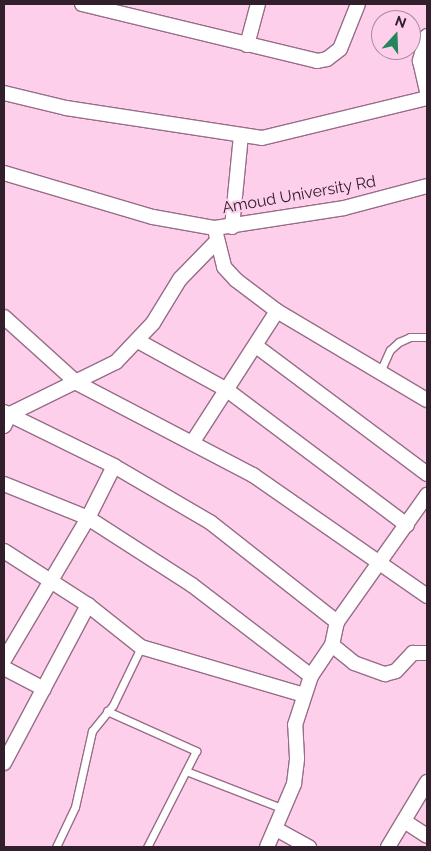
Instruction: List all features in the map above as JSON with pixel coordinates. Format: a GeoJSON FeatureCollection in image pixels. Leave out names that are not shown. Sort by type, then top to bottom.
{"type":"FeatureCollection","features":[{"type":"Feature","properties":{"kind":"street"},"geometry":{"type":"LineString","coordinates":[[82,4],[116,8],[247,45],[317,60],[327,59],[340,48],[358,4]]}},
{"type":"Feature","properties":{"kind":"street"},"geometry":{"type":"LineString","coordinates":[[247,45],[258,4]]}},
{"type":"Feature","properties":{"kind":"street"},"geometry":{"type":"LineString","coordinates":[[427,36],[420,61],[427,92]]}},
{"type":"Feature","properties":{"kind":"street"},"geometry":{"type":"LineString","coordinates":[[4,93],[43,103],[262,138],[427,98]]}},
{"type":"Feature","properties":{"kind":"street"},"geometry":{"type":"LineString","coordinates":[[232,227],[241,136]]}},
{"type":"Feature","properties":{"kind":"street","name":"Amoud University Rd"},"geometry":{"type":"LineString","coordinates":[[4,173],[216,234],[232,227],[344,208],[427,186]]}},
{"type":"Feature","properties":{"kind":"street"},"geometry":{"type":"LineString","coordinates":[[216,234],[224,267],[277,311],[427,400]]}},
{"type":"Feature","properties":{"kind":"street"},"geometry":{"type":"LineString","coordinates":[[6,417],[116,362],[138,341],[153,323],[180,279],[216,234]]}},
{"type":"Feature","properties":{"kind":"street"},"geometry":{"type":"LineString","coordinates":[[192,443],[277,311]]}},
{"type":"Feature","properties":{"kind":"street"},"geometry":{"type":"LineString","coordinates":[[4,317],[77,383],[253,475],[427,596]]}},
{"type":"Feature","properties":{"kind":"street"},"geometry":{"type":"LineString","coordinates":[[138,341],[227,390],[406,525]]}},
{"type":"Feature","properties":{"kind":"street"},"geometry":{"type":"LineString","coordinates":[[256,346],[427,474]]}},
{"type":"Feature","properties":{"kind":"street"},"geometry":{"type":"LineString","coordinates":[[6,417],[114,466],[210,522],[337,622]]}},
{"type":"Feature","properties":{"kind":"street"},"geometry":{"type":"LineString","coordinates":[[4,660],[88,518],[114,466]]}},
{"type":"Feature","properties":{"kind":"street"},"geometry":{"type":"LineString","coordinates":[[4,484],[88,518],[192,585],[311,676]]}},
{"type":"Feature","properties":{"kind":"street"},"geometry":{"type":"LineString","coordinates":[[267,847],[294,784],[297,758],[295,724],[311,676],[332,645],[337,622],[427,495]]}},
{"type":"Feature","properties":{"kind":"street"},"geometry":{"type":"LineString","coordinates":[[4,551],[88,605],[142,647],[304,695]]}},
{"type":"Feature","properties":{"kind":"street"},"geometry":{"type":"LineString","coordinates":[[4,763],[88,605]]}},
{"type":"Feature","properties":{"kind":"street"},"geometry":{"type":"LineString","coordinates":[[332,645],[354,663],[385,674],[396,671],[413,653],[427,653]]}},
{"type":"Feature","properties":{"kind":"street"},"geometry":{"type":"LineString","coordinates":[[4,668],[44,689]]}},
{"type":"Feature","properties":{"kind":"street"},"geometry":{"type":"LineString","coordinates":[[388,847],[427,782]]}},
{"type":"Feature","properties":{"kind":"street"},"geometry":{"type":"LineString","coordinates":[[404,821],[427,836]]}},
{"type":"Feature","properties":{"kind":"street"},"geometry":{"type":"LineString","coordinates":[[276,829],[309,847]]}},
{"type":"Feature","properties":{"kind":"lane"},"geometry":{"type":"LineString","coordinates":[[380,372],[390,350],[399,342],[410,337],[427,337]]}},
{"type":"Feature","properties":{"kind":"lane"},"geometry":{"type":"LineString","coordinates":[[56,847],[75,807],[92,731],[107,711],[142,647]]}},
{"type":"Feature","properties":{"kind":"lane"},"geometry":{"type":"LineString","coordinates":[[107,711],[196,751],[147,847]]}},
{"type":"Feature","properties":{"kind":"lane"},"geometry":{"type":"LineString","coordinates":[[186,771],[284,809]]}}]}
